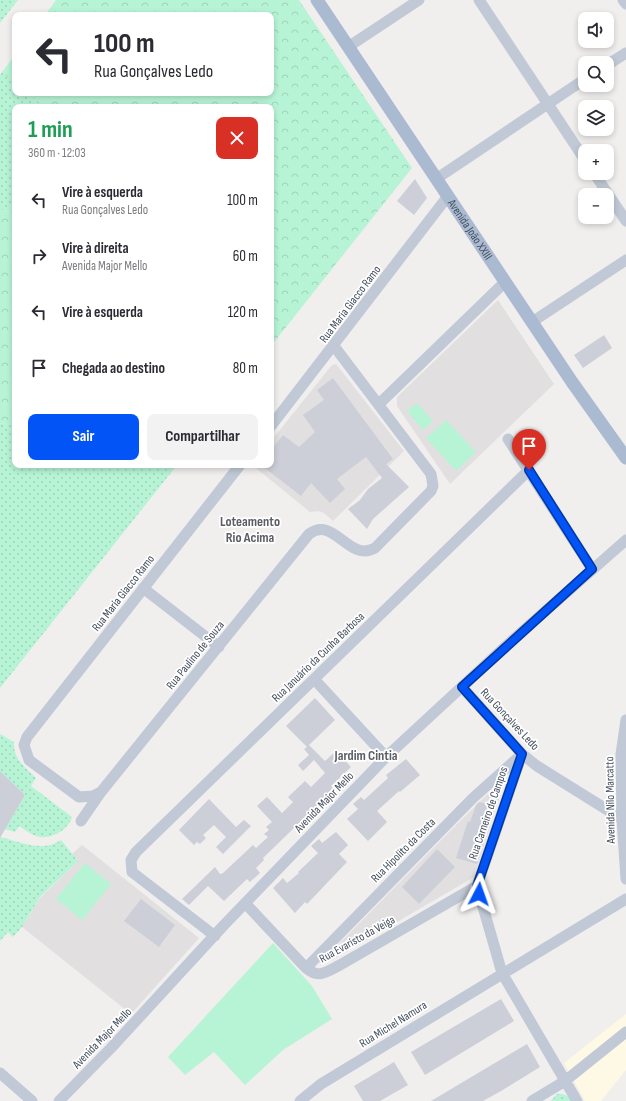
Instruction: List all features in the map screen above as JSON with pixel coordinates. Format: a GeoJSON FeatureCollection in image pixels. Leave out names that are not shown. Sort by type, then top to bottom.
{"type":"FeatureCollection","features":[{"type":"Feature","properties":{"kind":"main road","name":"Avenida João XXIII"},"geometry":{"type":"LineString","coordinates":[[317,0],[505,282],[626,458]]}},
{"type":"Feature","properties":{"kind":"street"},"geometry":{"type":"LineString","coordinates":[[348,46],[419,0]]}},
{"type":"Feature","properties":{"kind":"street"},"geometry":{"type":"LineString","coordinates":[[479,0],[578,150]]}},
{"type":"Feature","properties":{"kind":"street"},"geometry":{"type":"LineString","coordinates":[[623,0],[626,4]]}},
{"type":"Feature","properties":{"kind":"street"},"geometry":{"type":"LineString","coordinates":[[614,60],[626,52]]}},
{"type":"Feature","properties":{"kind":"street"},"geometry":{"type":"LineString","coordinates":[[436,179],[578,84]]}},
{"type":"Feature","properties":{"kind":"street"},"geometry":{"type":"LineString","coordinates":[[599,180],[626,221]]}},
{"type":"Feature","properties":{"kind":"street","name":"Rua Maria Giacco Ramo"},"geometry":{"type":"LineString","coordinates":[[274,422],[448,196]]}},
{"type":"Feature","properties":{"kind":"street"},"geometry":{"type":"LineString","coordinates":[[532,322],[626,260]]}},
{"type":"Feature","properties":{"kind":"street"},"geometry":{"type":"LineString","coordinates":[[334,346],[379,404],[505,282]]}},
{"type":"Feature","properties":{"kind":"street","name":"Rua Paulino de Souza"},"geometry":{"type":"LineString","coordinates":[[79,797],[82,814],[81,821],[101,792],[309,534],[318,528],[326,529],[356,550],[369,551],[375,548],[431,491],[433,486],[431,474],[379,404]]}},
{"type":"Feature","properties":{"kind":"street"},"geometry":{"type":"LineString","coordinates":[[508,439],[592,569]]}},
{"type":"Feature","properties":{"kind":"street","name":"Rua Maria Giacco Ramo"},"geometry":{"type":"LineString","coordinates":[[79,797],[29,760],[24,745],[27,737],[238,468]]}},
{"type":"Feature","properties":{"kind":"street","name":"Rua Januário da Cunha Barbosa"},"geometry":{"type":"LineString","coordinates":[[215,936],[132,872],[130,865],[131,860],[136,852],[529,470]]}},
{"type":"Feature","properties":{"kind":"street","name":"Avenida Major Mello"},"geometry":{"type":"LineString","coordinates":[[59,1101],[112,1048],[245,903],[386,757],[592,569],[626,540]]}},
{"type":"Feature","properties":{"kind":"street"},"geometry":{"type":"LineString","coordinates":[[143,588],[219,647]]}},
{"type":"Feature","properties":{"kind":"street"},"geometry":{"type":"LineString","coordinates":[[314,679],[386,757]]}},
{"type":"Feature","properties":{"kind":"street","name":"Rua Gonçalves Ledo"},"geometry":{"type":"LineString","coordinates":[[462,687],[522,754],[622,818]]}},
{"type":"Feature","properties":{"kind":"street","name":"Avenida Nilo Marcatto"},"geometry":{"type":"LineString","coordinates":[[626,720],[622,818],[626,877]]}},
{"type":"Feature","properties":{"kind":"street","name":"Rua Carneiro de Campos"},"geometry":{"type":"LineString","coordinates":[[477,886],[522,754]]}},
{"type":"Feature","properties":{"kind":"street","name":"Rua Hipolito da Costa"},"geometry":{"type":"LineString","coordinates":[[306,968],[473,798],[522,754]]}},
{"type":"Feature","properties":{"kind":"street"},"geometry":{"type":"LineString","coordinates":[[79,797],[93,796],[101,792]]}},
{"type":"Feature","properties":{"kind":"street"},"geometry":{"type":"LineString","coordinates":[[477,886],[502,973],[577,1101]]}},
{"type":"Feature","properties":{"kind":"street","name":"Rua Evaristo da Veiga"},"geometry":{"type":"LineString","coordinates":[[245,903],[306,968],[313,974],[318,974],[328,970],[477,886]]}},
{"type":"Feature","properties":{"kind":"street","name":"Rua Michel Namura"},"geometry":{"type":"LineString","coordinates":[[300,1101],[321,1084],[626,898]]}},
{"type":"Feature","properties":{"kind":"street"},"geometry":{"type":"LineString","coordinates":[[532,1101],[565,1081],[626,1032]]}},
{"type":"Feature","properties":{"kind":"street"},"geometry":{"type":"LineString","coordinates":[[0,1073],[32,1101]]}},
{"type":"Feature","properties":{"kind":"shaded area"},"geometry":{"type":"Polygon","coordinates":[[[498,300],[554,384],[450,484],[397,406],[397,397],[498,300]]]}},
{"type":"Feature","properties":{"kind":"shaded area"},"geometry":{"type":"Polygon","coordinates":[[[336,364],[404,451],[333,521],[324,513],[318,511],[310,512],[256,468],[274,468],[274,437],[332,365],[336,364]]]}},
{"type":"Feature","properties":{"kind":"shaded area"},"geometry":{"type":"Polygon","coordinates":[[[501,783],[503,786],[474,877],[332,960],[329,960],[327,956],[454,827],[498,784],[501,783]]]}},
{"type":"Feature","properties":{"kind":"shaded area"},"geometry":{"type":"Polygon","coordinates":[[[82,845],[199,938],[131,1014],[22,927],[40,898],[78,861],[72,854],[82,845]]]}},
{"type":"Feature","properties":{"kind":"shaded area"},"geometry":{"type":"Polygon","coordinates":[[[626,1014],[626,1070],[601,1101],[585,1101],[564,1063],[626,1014]]]}},
{"type":"Feature","properties":{"kind":"green space"},"geometry":{"type":"Polygon","coordinates":[[[0,0],[18,0],[0,23],[0,0]]]}},
{"type":"Feature","properties":{"kind":"green space"},"geometry":{"type":"Polygon","coordinates":[[[56,0],[299,0],[412,168],[274,342],[274,104],[41,104],[32,96],[274,96],[274,12],[47,12],[56,0]]]}},
{"type":"Feature","properties":{"kind":"green space"},"geometry":{"type":"Polygon","coordinates":[[[12,59],[12,80],[2,72],[12,59]]]}},
{"type":"Feature","properties":{"kind":"green space"},"geometry":{"type":"Polygon","coordinates":[[[2,72],[12,80],[12,96],[32,96],[41,104],[12,104],[12,206],[8,212],[0,209],[0,75],[2,72]]]}},
{"type":"Feature","properties":{"kind":"green space"},"geometry":{"type":"Polygon","coordinates":[[[12,206],[12,425],[0,423],[0,209],[8,212],[12,206]]]}},
{"type":"Feature","properties":{"kind":"green space"},"geometry":{"type":"Polygon","coordinates":[[[417,403],[433,421],[423,430],[407,411],[417,403]]]}},
{"type":"Feature","properties":{"kind":"green space"},"geometry":{"type":"Polygon","coordinates":[[[446,420],[476,452],[456,471],[426,438],[446,420]]]}},
{"type":"Feature","properties":{"kind":"green space"},"geometry":{"type":"Polygon","coordinates":[[[0,423],[12,425],[12,468],[175,468],[0,688],[0,423]]]}},
{"type":"Feature","properties":{"kind":"green space"},"geometry":{"type":"Polygon","coordinates":[[[0,734],[14,742],[15,753],[20,762],[36,778],[31,786],[72,817],[70,822],[63,830],[52,836],[41,837],[32,834],[19,826],[15,832],[5,829],[25,795],[0,771],[0,734]]]}},
{"type":"Feature","properties":{"kind":"green space"},"geometry":{"type":"Polygon","coordinates":[[[0,837],[24,844],[39,846],[54,844],[61,840],[78,861],[40,897],[22,927],[13,937],[8,932],[0,941],[0,837]]]}},
{"type":"Feature","properties":{"kind":"green space"},"geometry":{"type":"Polygon","coordinates":[[[85,863],[111,884],[82,920],[56,899],[85,863]]]}},
{"type":"Feature","properties":{"kind":"green space"},"geometry":{"type":"Polygon","coordinates":[[[273,943],[312,986],[332,1019],[283,1050],[245,1085],[214,1052],[185,1075],[168,1057],[273,943]]]}},
{"type":"Feature","properties":{"kind":"green space"},"geometry":{"type":"Polygon","coordinates":[[[557,1094],[563,1094],[570,1097],[572,1101],[551,1101],[557,1094]]]}},
{"type":"Feature","properties":{"kind":"building"},"geometry":{"type":"Polygon","coordinates":[[[415,179],[427,198],[414,215],[397,201],[415,179]]]}},
{"type":"Feature","properties":{"kind":"building"},"geometry":{"type":"Polygon","coordinates":[[[604,335],[612,348],[583,368],[574,355],[604,335]]]}},
{"type":"Feature","properties":{"kind":"building"},"geometry":{"type":"Polygon","coordinates":[[[333,378],[393,459],[386,464],[409,487],[373,519],[367,529],[348,509],[360,500],[368,489],[382,478],[366,457],[337,479],[345,489],[330,503],[311,483],[301,496],[265,468],[274,468],[274,446],[283,435],[299,447],[315,432],[303,415],[324,400],[317,390],[333,378]]]}},
{"type":"Feature","properties":{"kind":"building"},"geometry":{"type":"Polygon","coordinates":[[[315,698],[335,720],[309,745],[325,761],[336,751],[351,767],[331,786],[336,792],[300,830],[296,826],[263,858],[264,860],[256,868],[260,873],[250,882],[247,879],[224,901],[208,886],[189,905],[182,899],[215,867],[220,874],[223,873],[253,845],[256,848],[268,837],[264,834],[269,830],[266,827],[272,822],[257,806],[267,797],[282,813],[293,802],[288,797],[305,781],[311,787],[325,773],[314,760],[303,771],[298,765],[309,755],[304,749],[307,747],[286,726],[315,698]]]}},
{"type":"Feature","properties":{"kind":"building"},"geometry":{"type":"Polygon","coordinates":[[[406,759],[420,775],[400,792],[399,791],[377,811],[387,822],[368,841],[347,819],[358,809],[353,804],[361,797],[364,800],[388,778],[386,775],[406,759]]]}},
{"type":"Feature","properties":{"kind":"building"},"geometry":{"type":"Polygon","coordinates":[[[0,771],[25,795],[0,838],[0,771]]]}},
{"type":"Feature","properties":{"kind":"building"},"geometry":{"type":"Polygon","coordinates":[[[209,799],[236,827],[244,820],[251,826],[223,854],[216,847],[226,837],[214,825],[203,835],[206,838],[200,844],[197,842],[194,845],[179,830],[209,799]]]}},
{"type":"Feature","properties":{"kind":"building"},"geometry":{"type":"Polygon","coordinates":[[[479,802],[494,806],[477,864],[456,858],[468,821],[470,822],[476,805],[479,802]]]}},
{"type":"Feature","properties":{"kind":"building"},"geometry":{"type":"Polygon","coordinates":[[[336,832],[348,845],[339,854],[347,862],[307,904],[305,902],[295,913],[273,888],[283,878],[287,883],[318,853],[311,846],[319,839],[322,843],[336,832]]]}},
{"type":"Feature","properties":{"kind":"building"},"geometry":{"type":"Polygon","coordinates":[[[437,849],[455,867],[419,904],[402,887],[437,849]]]}},
{"type":"Feature","properties":{"kind":"building"},"geometry":{"type":"Polygon","coordinates":[[[141,899],[175,925],[159,947],[124,921],[141,899]]]}},
{"type":"Feature","properties":{"kind":"building"},"geometry":{"type":"Polygon","coordinates":[[[501,999],[514,1021],[425,1075],[411,1052],[501,999]]]}},
{"type":"Feature","properties":{"kind":"building"},"geometry":{"type":"Polygon","coordinates":[[[527,1044],[540,1067],[501,1091],[483,1101],[431,1101],[527,1044]]]}},
{"type":"Feature","properties":{"kind":"building"},"geometry":{"type":"Polygon","coordinates":[[[394,1062],[408,1085],[380,1101],[363,1101],[354,1086],[394,1062]]]}},
{"type":"Feature","properties":{"kind":"district","name":"Loteamento Rio Acima"},"geometry":{"type":"Point","coordinates":[250,530]}},
{"type":"Feature","properties":{"kind":"district","name":"Jardim Cintia"},"geometry":{"type":"Point","coordinates":[366,755]}},
{"type":"Feature","properties":{"kind":"route"},"geometry":{"type":"LineString","coordinates":[[479,894],[477,886],[522,754],[462,687],[592,569],[529,470]]}}]}
